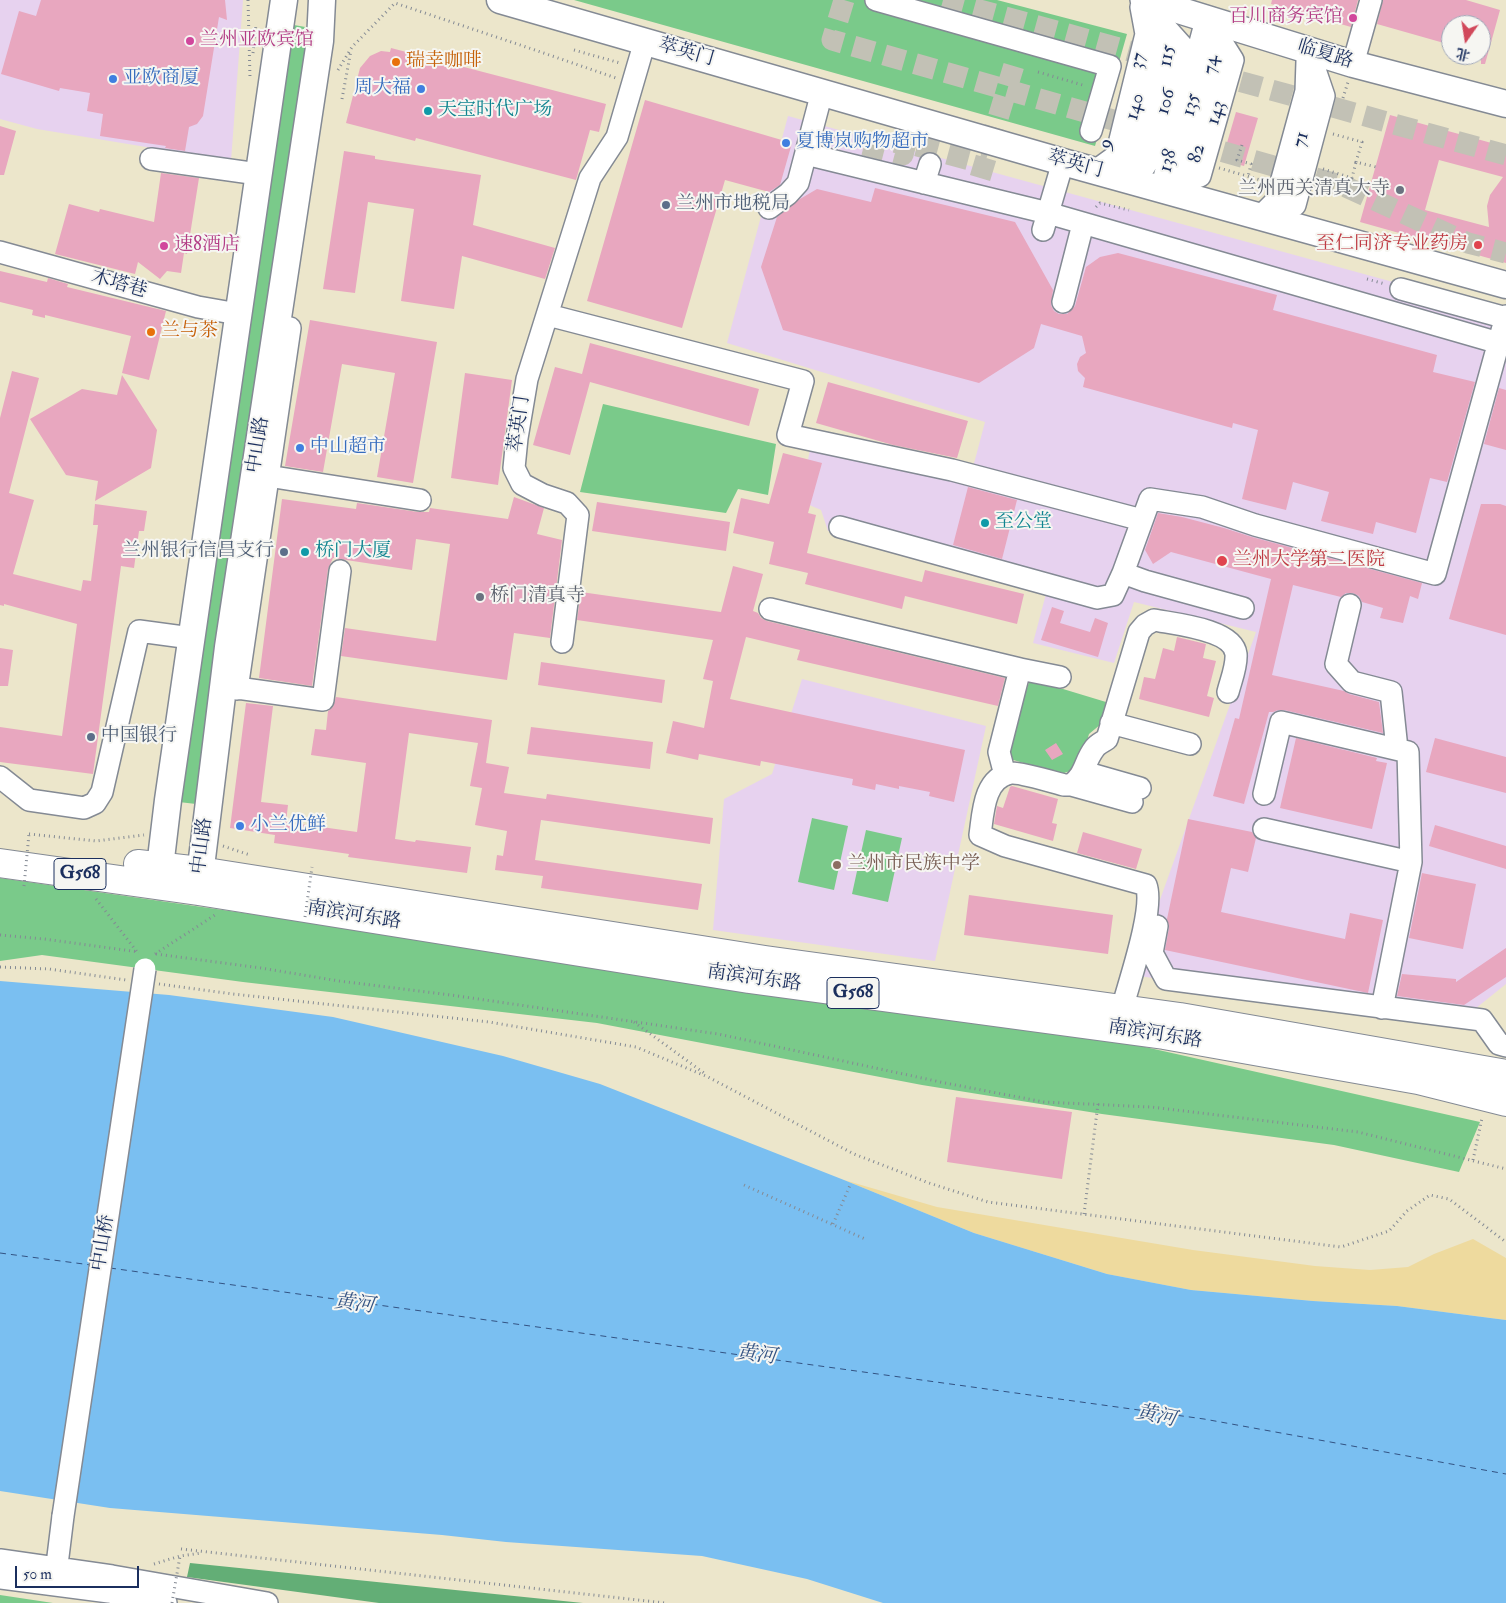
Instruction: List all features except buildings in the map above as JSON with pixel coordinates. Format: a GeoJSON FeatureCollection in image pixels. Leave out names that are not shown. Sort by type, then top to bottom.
{"type":"FeatureCollection","features":[{"type":"Feature","properties":{"kind":"highway","name":"南滨河东路"},"geometry":{"type":"LineString","coordinates":[[0,848],[160,876],[1180,1017],[1506,1074]]}},
{"type":"Feature","properties":{"kind":"highway","name":"南滨河东路"},"geometry":{"type":"LineString","coordinates":[[0,863],[160,876]]}},
{"type":"Feature","properties":{"kind":"highway","name":"南滨河东路"},"geometry":{"type":"LineString","coordinates":[[199,881],[749,979],[1164,1035],[1418,1080],[1506,1102]]}},
{"type":"Feature","properties":{"kind":"main road","name":"中山路"},"geometry":{"type":"LineString","coordinates":[[160,876],[168,800],[284,0]]}},
{"type":"Feature","properties":{"kind":"main road","name":"中山路"},"geometry":{"type":"LineString","coordinates":[[199,881],[261,476],[320,41],[322,0]]}},
{"type":"Feature","properties":{"kind":"main road","name":"萃英门"},"geometry":{"type":"LineString","coordinates":[[500,0],[1063,162],[1506,285]]}},
{"type":"Feature","properties":{"kind":"main road","name":"临夏路"},"geometry":{"type":"LineString","coordinates":[[1146,0],[1353,64],[1506,104]]}},
{"type":"Feature","properties":{"kind":"street"},"geometry":{"type":"LineString","coordinates":[[876,0],[1110,66],[1091,131]]}},
{"type":"Feature","properties":{"kind":"street","name":"106"},"geometry":{"type":"LineString","coordinates":[[1096,171],[1130,175],[1145,166],[1154,149],[1183,47],[1140,0]]}},
{"type":"Feature","properties":{"kind":"street","name":"140"},"geometry":{"type":"LineString","coordinates":[[1096,171],[1123,157],[1152,48],[1154,39],[1140,0]]}},
{"type":"Feature","properties":{"kind":"street"},"geometry":{"type":"LineString","coordinates":[[1353,64],[1371,0]]}},
{"type":"Feature","properties":{"kind":"street","name":"143"},"geometry":{"type":"LineString","coordinates":[[1161,189],[1200,176],[1233,60],[1206,17]]}},
{"type":"Feature","properties":{"kind":"street","name":"138"},"geometry":{"type":"LineString","coordinates":[[1161,189],[1206,17]]}},
{"type":"Feature","properties":{"kind":"street","name":"萃英门"},"geometry":{"type":"LineString","coordinates":[[562,642],[578,515],[567,503],[543,495],[522,484],[514,468],[527,379],[590,178],[617,137],[645,41]]}},
{"type":"Feature","properties":{"kind":"street"},"geometry":{"type":"LineString","coordinates":[[1261,216],[1295,205],[1324,96],[1308,49]]}},
{"type":"Feature","properties":{"kind":"street"},"geometry":{"type":"LineString","coordinates":[[1261,216],[1308,49]]}},
{"type":"Feature","properties":{"kind":"street"},"geometry":{"type":"LineString","coordinates":[[769,208],[788,194],[798,183],[822,92]]}},
{"type":"Feature","properties":{"kind":"street"},"geometry":{"type":"LineString","coordinates":[[806,154],[927,174],[1046,221],[1083,224],[1498,343]]}},
{"type":"Feature","properties":{"kind":"street"},"geometry":{"type":"LineString","coordinates":[[151,159],[258,174]]}},
{"type":"Feature","properties":{"kind":"street"},"geometry":{"type":"LineString","coordinates":[[1046,221],[1063,162]]}},
{"type":"Feature","properties":{"kind":"street"},"geometry":{"type":"LineString","coordinates":[[1063,302],[1083,224]]}},
{"type":"Feature","properties":{"kind":"street","name":"木塔巷"},"geometry":{"type":"LineString","coordinates":[[0,252],[198,306],[238,314]]}},
{"type":"Feature","properties":{"kind":"street"},"geometry":{"type":"LineString","coordinates":[[840,527],[1096,598],[1113,595],[1150,499],[1167,500],[1202,507],[1255,524],[1435,574],[1506,317],[1401,288]]}},
{"type":"Feature","properties":{"kind":"street"},"geometry":{"type":"LineString","coordinates":[[548,314],[804,381],[788,435],[952,470],[1142,520]]}},
{"type":"Feature","properties":{"kind":"street"},"geometry":{"type":"LineString","coordinates":[[261,476],[420,500]]}},
{"type":"Feature","properties":{"kind":"street"},"geometry":{"type":"LineString","coordinates":[[230,687],[323,700],[340,571]]}},
{"type":"Feature","properties":{"kind":"street"},"geometry":{"type":"LineString","coordinates":[[1123,573],[1145,581],[1243,608]]}},
{"type":"Feature","properties":{"kind":"street"},"geometry":{"type":"LineString","coordinates":[[1350,605],[1336,664],[1352,682],[1391,692],[1397,749]]}},
{"type":"Feature","properties":{"kind":"street"},"geometry":{"type":"LineString","coordinates":[[770,609],[1060,677]]}},
{"type":"Feature","properties":{"kind":"street"},"geometry":{"type":"LineString","coordinates":[[1078,778],[1096,747],[1107,738],[1139,632],[1154,620],[1208,630],[1228,640],[1234,646],[1236,654],[1236,665],[1228,692]]}},
{"type":"Feature","properties":{"kind":"street"},"geometry":{"type":"LineString","coordinates":[[0,777],[29,800],[84,808],[95,803],[102,792],[138,631],[191,638]]}},
{"type":"Feature","properties":{"kind":"street"},"geometry":{"type":"LineString","coordinates":[[1005,776],[999,752],[1020,669]]}},
{"type":"Feature","properties":{"kind":"street"},"geometry":{"type":"LineString","coordinates":[[1264,794],[1281,722],[1408,752],[1411,862],[1382,1008]]}},
{"type":"Feature","properties":{"kind":"street"},"geometry":{"type":"LineString","coordinates":[[1111,723],[1190,744]]}},
{"type":"Feature","properties":{"kind":"street"},"geometry":{"type":"LineString","coordinates":[[1122,1009],[1147,918],[1149,891],[1146,885],[1005,846],[980,836],[984,806],[993,784],[1011,773],[1078,778],[1136,795]]}},
{"type":"Feature","properties":{"kind":"street"},"geometry":{"type":"LineString","coordinates":[[1264,828],[1411,862]]}},
{"type":"Feature","properties":{"kind":"street"},"geometry":{"type":"LineString","coordinates":[[1159,920],[1152,953],[1166,979],[1482,1020],[1498,1044],[1506,1046]]}},
{"type":"Feature","properties":{"kind":"street","name":"中山桥"},"geometry":{"type":"LineString","coordinates":[[56,1577],[63,1516],[148,965]]}},
{"type":"Feature","properties":{"kind":"street"},"geometry":{"type":"LineString","coordinates":[[0,1560],[109,1592],[166,1603]]}},
{"type":"Feature","properties":{"kind":"street"},"geometry":{"type":"LineString","coordinates":[[0,1578],[112,1576],[267,1603]]}},
{"type":"Feature","properties":{"kind":"path"},"geometry":{"type":"LineString","coordinates":[[248,0],[250,79]]}},
{"type":"Feature","properties":{"kind":"path"},"geometry":{"type":"LineString","coordinates":[[334,76],[352,47],[395,4],[532,49],[633,85]]}},
{"type":"Feature","properties":{"kind":"path"},"geometry":{"type":"LineString","coordinates":[[342,99],[352,47]]}},
{"type":"Feature","properties":{"kind":"path"},"geometry":{"type":"LineString","coordinates":[[574,50],[623,64]]}},
{"type":"Feature","properties":{"kind":"path"},"geometry":{"type":"LineString","coordinates":[[1038,72],[1103,91]]}},
{"type":"Feature","properties":{"kind":"path"},"geometry":{"type":"LineString","coordinates":[[812,130],[864,145]]}},
{"type":"Feature","properties":{"kind":"path"},"geometry":{"type":"LineString","coordinates":[[1323,169],[1352,178],[1362,142],[1333,134]]}},
{"type":"Feature","properties":{"kind":"path"},"geometry":{"type":"LineString","coordinates":[[1242,145],[1237,160],[1251,164],[1248,176]]}},
{"type":"Feature","properties":{"kind":"path"},"geometry":{"type":"LineString","coordinates":[[1356,162],[1376,167]]}},
{"type":"Feature","properties":{"kind":"path"},"geometry":{"type":"LineString","coordinates":[[24,886],[30,834],[96,841]]}},
{"type":"Feature","properties":{"kind":"path"},"geometry":{"type":"LineString","coordinates":[[204,839],[255,857]]}},
{"type":"Feature","properties":{"kind":"path"},"geometry":{"type":"LineString","coordinates":[[296,916],[305,917],[312,867]]}},
{"type":"Feature","properties":{"kind":"path"},"geometry":{"type":"LineString","coordinates":[[94,896],[148,965]]}},
{"type":"Feature","properties":{"kind":"path"},"geometry":{"type":"LineString","coordinates":[[148,965],[216,914]]}},
{"type":"Feature","properties":{"kind":"path"},"geometry":{"type":"LineString","coordinates":[[0,936],[44,939],[148,965],[242,995],[489,1022],[636,1046],[708,1076],[854,1154],[930,1184],[988,1202],[1341,1247],[1389,1231],[1407,1211],[1430,1195],[1449,1199],[1506,1242]]}},
{"type":"Feature","properties":{"kind":"path"},"geometry":{"type":"LineString","coordinates":[[148,965],[261,968],[340,981],[451,995],[718,1034],[945,1083],[1044,1102],[1151,1107],[1358,1132],[1506,1169]]}},
{"type":"Feature","properties":{"kind":"path"},"geometry":{"type":"LineString","coordinates":[[0,967],[49,969],[126,980]]}},
{"type":"Feature","properties":{"kind":"path"},"geometry":{"type":"LineString","coordinates":[[634,1022],[708,1076]]}},
{"type":"Feature","properties":{"kind":"path"},"geometry":{"type":"LineString","coordinates":[[1084,1214],[1098,1104]]}},
{"type":"Feature","properties":{"kind":"path"},"geometry":{"type":"LineString","coordinates":[[833,1224],[851,1183]]}},
{"type":"Feature","properties":{"kind":"path"},"geometry":{"type":"LineString","coordinates":[[744,1185],[865,1239]]}},
{"type":"Feature","properties":{"kind":"path"},"geometry":{"type":"LineString","coordinates":[[181,1549],[665,1603]]}},
{"type":"Feature","properties":{"kind":"path"},"geometry":{"type":"LineString","coordinates":[[146,1566],[180,1556],[210,1553]]}},
{"type":"Feature","properties":{"kind":"path"},"geometry":{"type":"LineString","coordinates":[[172,1603],[180,1556]]}},
{"type":"Feature","properties":{"kind":"shaded area","name":"亚欧商厦"},"geometry":{"type":"Polygon","coordinates":[[[0,0],[243,0],[231,161],[37,129],[0,119],[0,0]]]}},
{"type":"Feature","properties":{"kind":"shaded area","name":"兰州大学第二医院"},"geometry":{"type":"Polygon","coordinates":[[[788,116],[1506,313],[1506,984],[1455,1025],[1133,975],[1256,632],[1134,602],[1114,663],[1033,643],[1047,590],[828,531],[821,510],[800,501],[813,434],[972,471],[985,422],[727,343],[788,116]]]}},
{"type":"Feature","properties":{"kind":"shaded area","name":"兰州市民族中学"},"geometry":{"type":"Polygon","coordinates":[[[802,679],[986,726],[935,961],[713,930],[724,799],[772,774],[802,679]]]}},
{"type":"Feature","properties":{"kind":"green space"},"geometry":{"type":"Polygon","coordinates":[[[574,0],[997,0],[1127,34],[1095,146],[574,0]]]}},
{"type":"Feature","properties":{"kind":"green space"},"geometry":{"type":"Polygon","coordinates":[[[294,25],[311,28],[196,804],[179,802],[294,25]]]}},
{"type":"Feature","properties":{"kind":"green space"},"geometry":{"type":"Polygon","coordinates":[[[603,404],[776,444],[768,495],[738,489],[726,513],[580,492],[603,404]]]}},
{"type":"Feature","properties":{"kind":"green space"},"geometry":{"type":"Polygon","coordinates":[[[1030,679],[1106,702],[1101,724],[1089,734],[1079,768],[1061,774],[1010,759],[1007,752],[1030,679]]]}},
{"type":"Feature","properties":{"kind":"green space"},"geometry":{"type":"Polygon","coordinates":[[[812,818],[848,826],[834,890],[798,882],[812,818]]]}},
{"type":"Feature","properties":{"kind":"green space"},"geometry":{"type":"Polygon","coordinates":[[[866,830],[902,838],[888,902],[852,894],[866,830]]]}},
{"type":"Feature","properties":{"kind":"green space"},"geometry":{"type":"Polygon","coordinates":[[[0,878],[1087,1034],[1480,1122],[1459,1172],[1334,1145],[1102,1114],[922,1085],[597,1023],[243,982],[42,955],[0,961],[0,878]]]}},
{"type":"Feature","properties":{"kind":"green space"},"geometry":{"type":"Polygon","coordinates":[[[190,1563],[583,1603],[379,1603],[187,1577],[190,1563]]]}},
{"type":"Feature","properties":{"kind":"green space"},"geometry":{"type":"Polygon","coordinates":[[[0,1595],[53,1603],[0,1603],[0,1595]]]}},
{"type":"Feature","properties":{"kind":"sand"},"geometry":{"type":"Polygon","coordinates":[[[844,1180],[937,1207],[1193,1250],[1315,1266],[1370,1270],[1408,1267],[1434,1254],[1473,1239],[1506,1258],[1506,1320],[1397,1306],[1313,1301],[1191,1290],[1107,1274],[974,1233],[844,1180]]]}},
{"type":"Feature","properties":{"kind":"water","name":"黄河"},"geometry":{"type":"Polygon","coordinates":[[[0,981],[169,995],[333,1017],[503,1056],[600,1084],[974,1233],[1107,1274],[1191,1290],[1313,1301],[1397,1306],[1506,1320],[1506,1603],[883,1603],[807,1579],[702,1556],[506,1542],[110,1508],[0,1491],[0,981]]]}},
{"type":"Feature","properties":{"kind":"ferry route"},"geometry":{"type":"LineString","coordinates":[[0,1253],[91,1265]]}},
{"type":"Feature","properties":{"kind":"ferry route"},"geometry":{"type":"LineString","coordinates":[[110,1268],[1204,1419],[1506,1474]]}},
{"type":"Feature","properties":{"kind":"tunnel"},"geometry":{"type":"LineString","coordinates":[[844,0],[832,40],[1141,128]]}},
{"type":"Feature","properties":{"kind":"tunnel"},"geometry":{"type":"LineString","coordinates":[[943,0],[1159,59]]}},
{"type":"Feature","properties":{"kind":"tunnel"},"geometry":{"type":"LineString","coordinates":[[980,178],[1014,65]]}},
{"type":"Feature","properties":{"kind":"tunnel"},"geometry":{"type":"LineString","coordinates":[[1210,73],[1506,155]]}},
{"type":"Feature","properties":{"kind":"tunnel"},"geometry":{"type":"LineString","coordinates":[[864,145],[903,155],[906,143],[985,164]]}},
{"type":"Feature","properties":{"kind":"tunnel"},"geometry":{"type":"LineString","coordinates":[[1192,143],[1344,186],[1468,243],[1506,253]]}},
{"type":"Feature","properties":{"kind":"place","name":"百川商务宾馆"},"geometry":{"type":"Point","coordinates":[1353,18]}},
{"type":"Feature","properties":{"kind":"place","name":"兰州亚欧宾馆"},"geometry":{"type":"Point","coordinates":[190,41]}},
{"type":"Feature","properties":{"kind":"place","name":"瑞幸咖啡"},"geometry":{"type":"Point","coordinates":[396,62]}},
{"type":"Feature","properties":{"kind":"place","name":"亚欧商厦"},"geometry":{"type":"Point","coordinates":[113,79]}},
{"type":"Feature","properties":{"kind":"place","name":"周大福"},"geometry":{"type":"Point","coordinates":[421,89]}},
{"type":"Feature","properties":{"kind":"place","name":"天宝时代广场"},"geometry":{"type":"Point","coordinates":[428,111]}},
{"type":"Feature","properties":{"kind":"place","name":"夏博岚购物超市"},"geometry":{"type":"Point","coordinates":[786,143]}},
{"type":"Feature","properties":{"kind":"place","name":"兰州西关清真大寺"},"geometry":{"type":"Point","coordinates":[1400,190]}},
{"type":"Feature","properties":{"kind":"place","name":"兰州市地税局"},"geometry":{"type":"Point","coordinates":[666,205]}},
{"type":"Feature","properties":{"kind":"place","name":"至仁同济专业药房"},"geometry":{"type":"Point","coordinates":[1478,245]}},
{"type":"Feature","properties":{"kind":"place","name":"速8酒店"},"geometry":{"type":"Point","coordinates":[164,246]}},
{"type":"Feature","properties":{"kind":"place","name":"兰与茶"},"geometry":{"type":"Point","coordinates":[151,332]}},
{"type":"Feature","properties":{"kind":"place","name":"中山超市"},"geometry":{"type":"Point","coordinates":[300,448]}},
{"type":"Feature","properties":{"kind":"place","name":"至公堂"},"geometry":{"type":"Point","coordinates":[985,523]}},
{"type":"Feature","properties":{"kind":"place","name":"兰州银行信昌支行"},"geometry":{"type":"Point","coordinates":[284,552]}},
{"type":"Feature","properties":{"kind":"place","name":"桥门大厦"},"geometry":{"type":"Point","coordinates":[305,552]}},
{"type":"Feature","properties":{"kind":"place","name":"兰州大学第二医院"},"geometry":{"type":"Point","coordinates":[1222,561]}},
{"type":"Feature","properties":{"kind":"place","name":"桥门清真寺"},"geometry":{"type":"Point","coordinates":[480,597]}},
{"type":"Feature","properties":{"kind":"place","name":"中国银行"},"geometry":{"type":"Point","coordinates":[91,737]}},
{"type":"Feature","properties":{"kind":"place","name":"小兰优鲜"},"geometry":{"type":"Point","coordinates":[240,826]}},
{"type":"Feature","properties":{"kind":"place","name":"兰州市民族中学"},"geometry":{"type":"Point","coordinates":[837,865]}}]}
